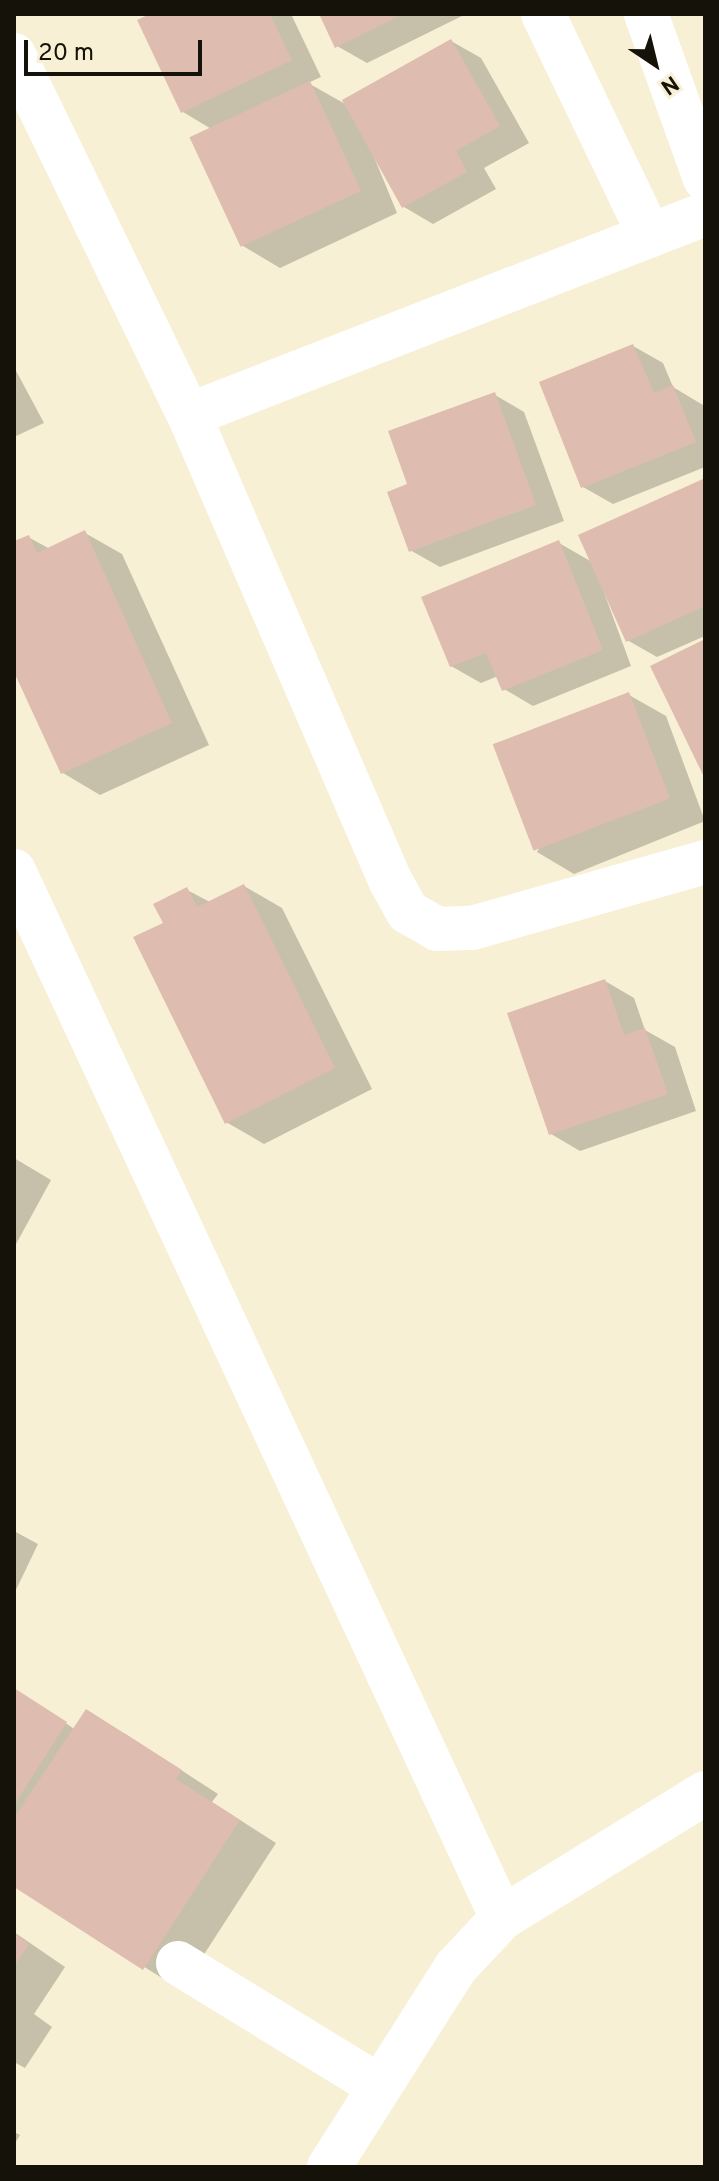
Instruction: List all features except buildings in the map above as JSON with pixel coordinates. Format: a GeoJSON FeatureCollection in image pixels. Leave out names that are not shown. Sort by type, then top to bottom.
{"type":"FeatureCollection","features":[{"type":"Feature","properties":{"kind":"street"},"geometry":{"type":"LineString","coordinates":[[543,14],[650,236]]}},
{"type":"Feature","properties":{"kind":"street"},"geometry":{"type":"LineString","coordinates":[[646,14],[705,179]]}},
{"type":"Feature","properties":{"kind":"street"},"geometry":{"type":"LineString","coordinates":[[14,55],[189,415],[384,866],[408,912],[437,929],[472,928],[705,862]]}},
{"type":"Feature","properties":{"kind":"street"},"geometry":{"type":"LineString","coordinates":[[189,415],[705,214]]}},
{"type":"Feature","properties":{"kind":"street"},"geometry":{"type":"LineString","coordinates":[[14,871],[502,1918]]}},
{"type":"Feature","properties":{"kind":"street"},"geometry":{"type":"LineString","coordinates":[[329,2167],[456,1967],[502,1918],[705,1793]]}},
{"type":"Feature","properties":{"kind":"street"},"geometry":{"type":"LineString","coordinates":[[178,1963],[379,2086]]}}]}
